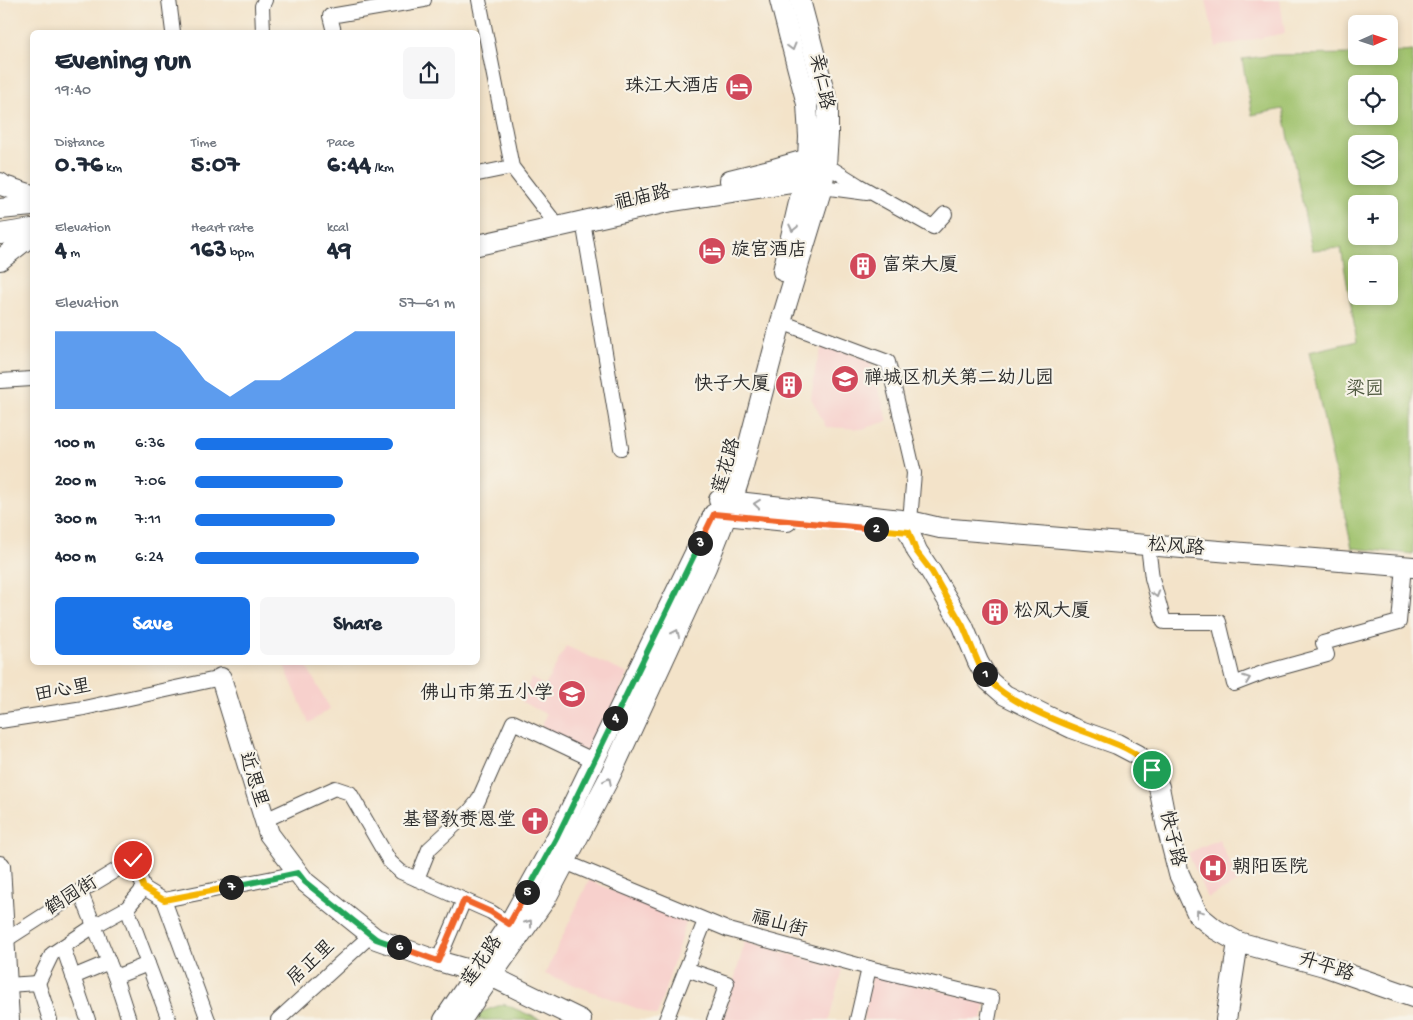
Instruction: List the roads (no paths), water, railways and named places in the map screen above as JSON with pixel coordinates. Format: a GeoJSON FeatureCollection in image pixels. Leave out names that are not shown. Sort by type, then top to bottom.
{"type":"FeatureCollection","features":[{"type":"Feature","properties":{"kind":"main road","name":"亲仁路"},"geometry":{"type":"LineString","coordinates":[[780,0],[808,104],[809,137],[817,162]]}},
{"type":"Feature","properties":{"kind":"main road","name":"亲仁路"},"geometry":{"type":"LineString","coordinates":[[800,0],[828,106],[828,135],[817,162]]}},
{"type":"Feature","properties":{"kind":"main road"},"geometry":{"type":"LineString","coordinates":[[813,184],[817,162]]}},
{"type":"Feature","properties":{"kind":"main road","name":"祖庙路"},"geometry":{"type":"LineString","coordinates":[[480,237],[770,170],[817,162]]}},
{"type":"Feature","properties":{"kind":"main road"},"geometry":{"type":"LineString","coordinates":[[0,183],[30,194]]}},
{"type":"Feature","properties":{"kind":"main road","name":"祖庙路"},"geometry":{"type":"LineString","coordinates":[[480,245],[672,201],[813,184]]}},
{"type":"Feature","properties":{"kind":"main road","name":"莲花路"},"geometry":{"type":"LineString","coordinates":[[461,1020],[509,924],[557,837],[742,470],[781,322],[813,184]]}},
{"type":"Feature","properties":{"kind":"main road","name":"莲花路"},"geometry":{"type":"LineString","coordinates":[[444,1020],[545,900],[609,778],[706,568],[787,255],[813,184]]}},
{"type":"Feature","properties":{"kind":"main road"},"geometry":{"type":"LineString","coordinates":[[0,209],[30,206]]}},
{"type":"Feature","properties":{"kind":"main road"},"geometry":{"type":"LineString","coordinates":[[0,234],[30,229]]}},
{"type":"Feature","properties":{"kind":"main road"},"geometry":{"type":"LineString","coordinates":[[0,260],[30,237]]}},
{"type":"Feature","properties":{"kind":"main road"},"geometry":{"type":"LineString","coordinates":[[723,507],[910,526]]}},
{"type":"Feature","properties":{"kind":"main road","name":"松风路"},"geometry":{"type":"LineString","coordinates":[[910,526],[1409,566]]}},
{"type":"Feature","properties":{"kind":"main road","name":"快子路"},"geometry":{"type":"LineString","coordinates":[[910,526],[916,551],[932,572],[963,626],[978,662],[989,681],[1005,695],[1045,715],[1072,728],[1117,744],[1138,755],[1152,770],[1159,787],[1179,874],[1198,915],[1216,929],[1238,942]]}},
{"type":"Feature","properties":{"kind":"main road","name":"近思里"},"geometry":{"type":"LineString","coordinates":[[221,678],[269,834],[298,873]]}},
{"type":"Feature","properties":{"kind":"main road"},"geometry":{"type":"LineString","coordinates":[[0,866],[8,1020]]}},
{"type":"Feature","properties":{"kind":"main road"},"geometry":{"type":"LineString","coordinates":[[298,873],[305,882],[376,939],[438,961],[484,974],[581,1020]]}},
{"type":"Feature","properties":{"kind":"main road"},"geometry":{"type":"LineString","coordinates":[[1226,1020],[1238,942]]}},
{"type":"Feature","properties":{"kind":"main road","name":"升平路"},"geometry":{"type":"LineString","coordinates":[[1238,942],[1324,966],[1412,995]]}},
{"type":"Feature","properties":{"kind":"street"},"geometry":{"type":"LineString","coordinates":[[169,0],[173,30]]}},
{"type":"Feature","properties":{"kind":"street"},"geometry":{"type":"LineString","coordinates":[[263,30],[262,6],[265,0]]}},
{"type":"Feature","properties":{"kind":"street"},"geometry":{"type":"LineString","coordinates":[[334,30],[330,16],[356,6],[424,0]]}},
{"type":"Feature","properties":{"kind":"street"},"geometry":{"type":"LineString","coordinates":[[479,0],[512,167],[552,220]]}},
{"type":"Feature","properties":{"kind":"street"},"geometry":{"type":"LineString","coordinates":[[817,162],[933,227],[945,214]]}},
{"type":"Feature","properties":{"kind":"street"},"geometry":{"type":"LineString","coordinates":[[480,174],[512,167]]}},
{"type":"Feature","properties":{"kind":"street"},"geometry":{"type":"LineString","coordinates":[[813,184],[873,193]]}},
{"type":"Feature","properties":{"kind":"street"},"geometry":{"type":"LineString","coordinates":[[583,221],[621,448]]}},
{"type":"Feature","properties":{"kind":"street"},"geometry":{"type":"LineString","coordinates":[[781,322],[888,362],[914,473],[910,526]]}},
{"type":"Feature","properties":{"kind":"street"},"geometry":{"type":"LineString","coordinates":[[0,381],[30,379]]}},
{"type":"Feature","properties":{"kind":"street"},"geometry":{"type":"LineString","coordinates":[[1148,546],[1152,578],[1164,622],[1219,622],[1234,684],[1265,672],[1327,655],[1323,643],[1399,622],[1409,566]]}},
{"type":"Feature","properties":{"kind":"street","name":"田心里"},"geometry":{"type":"LineString","coordinates":[[0,722],[84,708],[221,678]]}},
{"type":"Feature","properties":{"kind":"street"},"geometry":{"type":"LineString","coordinates":[[417,879],[428,849],[469,812],[478,801],[513,722],[595,761]]}},
{"type":"Feature","properties":{"kind":"street"},"geometry":{"type":"LineString","coordinates":[[265,820],[335,788],[350,793],[390,862],[401,872],[491,912],[509,924]]}},
{"type":"Feature","properties":{"kind":"street","name":"鹤园街"},"geometry":{"type":"LineString","coordinates":[[4,941],[80,891],[133,860],[144,888]]}},
{"type":"Feature","properties":{"kind":"street","name":"福山街"},"geometry":{"type":"LineString","coordinates":[[566,862],[729,930],[869,968],[992,998],[988,1020]]}},
{"type":"Feature","properties":{"kind":"street"},"geometry":{"type":"LineString","coordinates":[[164,900],[298,873]]}},
{"type":"Feature","properties":{"kind":"street"},"geometry":{"type":"LineString","coordinates":[[50,1020],[38,983],[52,954],[94,926],[126,908],[144,888],[164,900],[208,1020]]}},
{"type":"Feature","properties":{"kind":"street"},"geometry":{"type":"LineString","coordinates":[[80,891],[115,977],[129,1020]]}},
{"type":"Feature","properties":{"kind":"street"},"geometry":{"type":"LineString","coordinates":[[438,961],[464,900]]}},
{"type":"Feature","properties":{"kind":"street"},"geometry":{"type":"LineString","coordinates":[[126,908],[169,1020]]}},
{"type":"Feature","properties":{"kind":"street"},"geometry":{"type":"LineString","coordinates":[[666,1020],[705,921]]}},
{"type":"Feature","properties":{"kind":"street","name":"居正里"},"geometry":{"type":"LineString","coordinates":[[278,1020],[371,935]]}},
{"type":"Feature","properties":{"kind":"street"},"geometry":{"type":"LineString","coordinates":[[63,947],[88,1020]]}},
{"type":"Feature","properties":{"kind":"street"},"geometry":{"type":"LineString","coordinates":[[73,978],[109,962]]}},
{"type":"Feature","properties":{"kind":"street"},"geometry":{"type":"LineString","coordinates":[[115,977],[148,964]]}},
{"type":"Feature","properties":{"kind":"street"},"geometry":{"type":"LineString","coordinates":[[857,1020],[869,968]]}},
{"type":"Feature","properties":{"kind":"street"},"geometry":{"type":"LineString","coordinates":[[686,969],[727,983],[714,1020]]}},
{"type":"Feature","properties":{"kind":"street"},"geometry":{"type":"LineString","coordinates":[[7,985],[38,983]]}},
{"type":"Feature","properties":{"kind":"place","name":"珠江大酒店"},"geometry":{"type":"Point","coordinates":[739,87]}},
{"type":"Feature","properties":{"kind":"place","name":"旋宫酒店"},"geometry":{"type":"Point","coordinates":[712,251]}},
{"type":"Feature","properties":{"kind":"place","name":"富荣大厦"},"geometry":{"type":"Point","coordinates":[863,266]}},
{"type":"Feature","properties":{"kind":"place","name":"禅城区机关第二幼儿园"},"geometry":{"type":"Point","coordinates":[845,379]}},
{"type":"Feature","properties":{"kind":"place","name":"快子大厦"},"geometry":{"type":"Point","coordinates":[789,385]}},
{"type":"Feature","properties":{"kind":"place","name":"松风大厦"},"geometry":{"type":"Point","coordinates":[995,612]}},
{"type":"Feature","properties":{"kind":"place","name":"佛山市第五小学"},"geometry":{"type":"Point","coordinates":[572,694]}},
{"type":"Feature","properties":{"kind":"place","name":"基督教赉恩堂"},"geometry":{"type":"Point","coordinates":[535,821]}},
{"type":"Feature","properties":{"kind":"place","name":"朝阳医院"},"geometry":{"type":"Point","coordinates":[1213,868]}},
{"type":"Feature","properties":{"kind":"park label","name":"梁园"},"geometry":{"type":"Point","coordinates":[1365,390]}}]}
